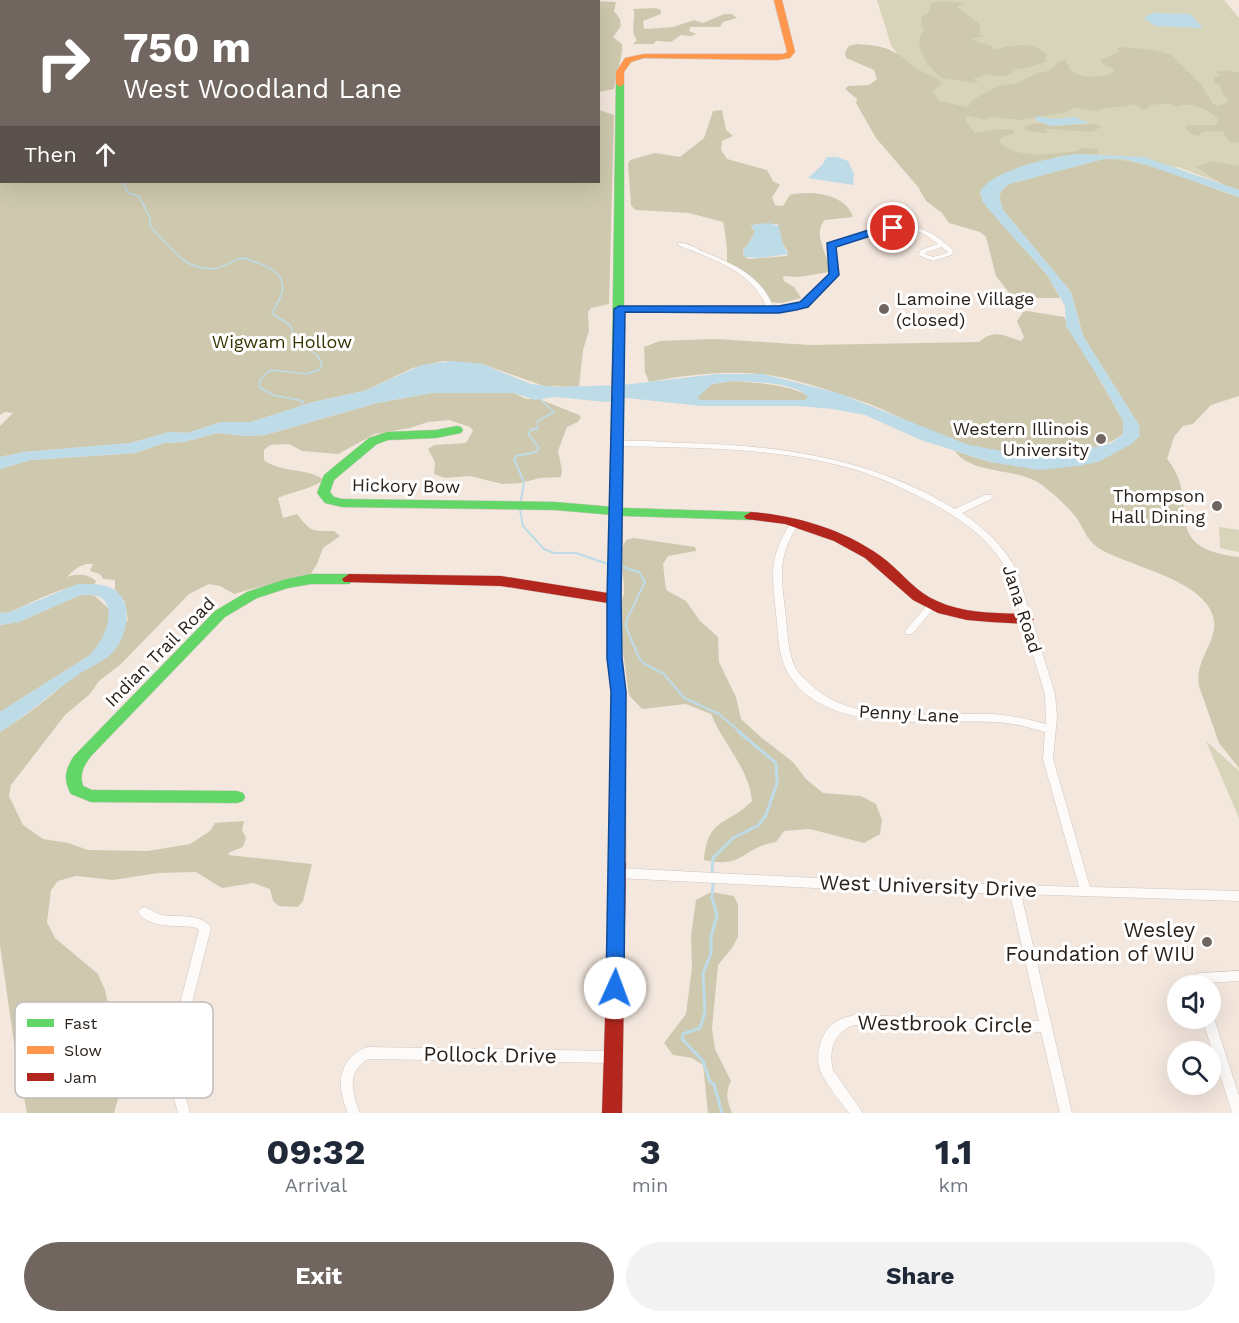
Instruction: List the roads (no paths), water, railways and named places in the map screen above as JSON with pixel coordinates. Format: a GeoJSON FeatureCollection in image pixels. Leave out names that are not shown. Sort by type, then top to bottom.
{"type":"FeatureCollection","features":[{"type":"Feature","properties":{"kind":"street"},"geometry":{"type":"LineString","coordinates":[[612,1113],[618,873],[619,692],[614,658],[614,598],[622,68],[628,60],[644,56],[777,58],[787,56],[791,52],[778,0]]}},
{"type":"Feature","properties":{"kind":"street"},"geometry":{"type":"LineString","coordinates":[[619,309],[770,309],[804,304],[833,277],[835,272],[830,248],[832,245],[878,230],[893,228],[920,230],[943,245]]}},
{"type":"Feature","properties":{"kind":"street"},"geometry":{"type":"LineString","coordinates":[[680,244],[732,267],[764,292],[769,300],[770,309]]}},
{"type":"Feature","properties":{"kind":"street","name":"Hickory Bow"},"geometry":{"type":"LineString","coordinates":[[457,430],[433,436],[389,436],[376,440],[330,476],[324,484],[323,493],[330,500],[342,504],[555,506],[616,511]]}},
{"type":"Feature","properties":{"kind":"street","name":"Jana Road"},"geometry":{"type":"LineString","coordinates":[[618,444],[747,446],[810,455],[883,476],[920,492],[984,534],[1004,555],[1012,571],[1050,694],[1050,729],[1047,748],[1050,769],[1086,891]]}},
{"type":"Feature","properties":{"kind":"street"},"geometry":{"type":"LineString","coordinates":[[955,513],[988,497]]}},
{"type":"Feature","properties":{"kind":"street"},"geometry":{"type":"LineString","coordinates":[[616,511],[753,514],[795,523],[830,534],[855,546],[882,564],[905,588],[932,605],[972,617],[1027,619]]}},
{"type":"Feature","properties":{"kind":"street","name":"Penny Lane"},"geometry":{"type":"LineString","coordinates":[[795,523],[781,543],[777,557],[784,641],[794,675],[814,695],[830,704],[867,715],[991,718],[1019,721],[1050,729]]}},
{"type":"Feature","properties":{"kind":"street","name":"Indian Trail Road"},"geometry":{"type":"LineString","coordinates":[[237,797],[91,796],[77,790],[72,778],[74,767],[87,751],[220,614],[241,600],[282,585],[311,579],[501,581],[614,598]]}},
{"type":"Feature","properties":{"kind":"street"},"geometry":{"type":"LineString","coordinates":[[909,632],[932,605]]}},
{"type":"Feature","properties":{"kind":"street","name":"West University Drive"},"geometry":{"type":"LineString","coordinates":[[618,873],[834,884],[1239,896]]}},
{"type":"Feature","properties":{"kind":"street"},"geometry":{"type":"LineString","coordinates":[[1014,888],[1066,1113]]}},
{"type":"Feature","properties":{"kind":"street"},"geometry":{"type":"LineString","coordinates":[[144,912],[157,920],[195,922],[205,928],[186,1002]]}},
{"type":"Feature","properties":{"kind":"street"},"geometry":{"type":"LineString","coordinates":[[1221,976],[1239,976]]}},
{"type":"Feature","properties":{"kind":"street","name":"Westbrook Circle"},"geometry":{"type":"LineString","coordinates":[[857,1113],[827,1072],[824,1064],[826,1042],[842,1024],[854,1020],[1047,1027]]}},
{"type":"Feature","properties":{"kind":"street"},"geometry":{"type":"LineString","coordinates":[[1211,1029],[1238,1113]]}},
{"type":"Feature","properties":{"kind":"street","name":"Pollock Drive"},"geometry":{"type":"LineString","coordinates":[[354,1113],[345,1095],[346,1080],[357,1059],[367,1053],[613,1058]]}},
{"type":"Feature","properties":{"kind":"street"},"geometry":{"type":"LineString","coordinates":[[180,1098],[184,1113]]}},
{"type":"Feature","properties":{"kind":"water"},"geometry":{"type":"Polygon","coordinates":[[[1152,13],[1190,14],[1203,28],[1155,26],[1144,18],[1152,13]]]}},
{"type":"Feature","properties":{"kind":"water"},"geometry":{"type":"Polygon","coordinates":[[[1035,116],[1054,119],[1075,117],[1089,123],[1052,126],[1037,121],[1035,116]]]}},
{"type":"Feature","properties":{"kind":"water"},"geometry":{"type":"Polygon","coordinates":[[[1077,154],[1144,157],[1239,190],[1239,197],[1147,165],[1124,159],[1104,159],[1009,184],[1002,190],[1000,198],[1003,210],[1071,292],[1083,336],[1139,425],[1140,436],[1130,445],[1098,462],[1039,470],[990,462],[921,440],[865,415],[832,409],[799,406],[701,406],[627,398],[606,402],[555,397],[535,400],[514,393],[432,393],[377,403],[265,435],[217,433],[184,442],[164,443],[135,453],[31,460],[0,469],[0,457],[24,452],[131,443],[169,432],[188,433],[221,422],[251,422],[313,402],[364,391],[422,365],[453,361],[482,364],[531,384],[555,387],[622,385],[717,374],[763,374],[838,393],[969,445],[1031,456],[1062,454],[1110,444],[1123,434],[1123,421],[1066,326],[1065,306],[1048,276],[990,211],[983,202],[980,192],[986,184],[1009,171],[1077,154]],[[733,381],[712,384],[697,398],[701,400],[805,400],[808,397],[794,388],[733,381]]]}},
{"type":"Feature","properties":{"kind":"water"},"geometry":{"type":"Polygon","coordinates":[[[827,157],[837,157],[848,161],[854,174],[853,185],[808,178],[827,157]]]}},
{"type":"Feature","properties":{"kind":"water"},"geometry":{"type":"Polygon","coordinates":[[[769,223],[779,226],[782,242],[788,254],[760,258],[745,257],[743,249],[755,232],[751,225],[769,223]]]}},
{"type":"Feature","properties":{"kind":"water"},"geometry":{"type":"Polygon","coordinates":[[[78,584],[106,586],[122,597],[127,616],[121,641],[106,658],[79,674],[0,732],[0,712],[90,655],[103,636],[109,614],[102,598],[92,595],[78,596],[19,622],[0,625],[0,613],[10,612],[78,584]]]}},
{"type":"Feature","properties":{"kind":"waterway"},"geometry":{"type":"LineString","coordinates":[[123,183],[128,193],[139,196],[150,218],[150,226],[171,249],[187,262],[207,269],[218,268],[244,258],[271,269],[280,278],[282,292],[272,314],[289,324],[299,342],[317,355],[322,363],[320,369],[307,374],[271,370],[260,379],[259,387],[273,395],[303,401],[301,407]]}},
{"type":"Feature","properties":{"kind":"waterway"},"geometry":{"type":"LineString","coordinates":[[537,430],[538,421],[554,412],[539,398]]}},
{"type":"Feature","properties":{"kind":"waterway"},"geometry":{"type":"LineString","coordinates":[[521,501],[524,482],[514,459],[516,456],[536,452],[539,448],[528,434],[537,428]]}},
{"type":"Feature","properties":{"kind":"waterway"},"geometry":{"type":"LineString","coordinates":[[520,510],[523,526],[544,549],[554,553],[576,553],[608,564]]}},
{"type":"Feature","properties":{"kind":"waterway"},"geometry":{"type":"LineString","coordinates":[[622,567],[639,572],[645,582],[627,619],[626,627],[639,658],[645,664],[664,674],[684,698],[719,714],[740,732]]}},
{"type":"Feature","properties":{"kind":"waterway"},"geometry":{"type":"LineString","coordinates":[[712,872],[713,858],[733,838],[759,825],[766,815],[777,783],[776,763],[738,731]]}},
{"type":"Feature","properties":{"kind":"waterway"},"geometry":{"type":"LineString","coordinates":[[713,883],[712,898],[717,915],[711,937],[711,954],[703,973],[705,1012],[700,1028],[683,1034],[682,1039],[703,1061],[710,1082],[714,1084],[722,1113]]}},
{"type":"Feature","properties":{"kind":"place","name":"Lamoine Village (closed)"},"geometry":{"type":"Point","coordinates":[884,309]}},
{"type":"Feature","properties":{"kind":"place","name":"Western Illinois University"},"geometry":{"type":"Point","coordinates":[1101,439]}},
{"type":"Feature","properties":{"kind":"place","name":"Thompson Hall Dining"},"geometry":{"type":"Point","coordinates":[1217,506]}},
{"type":"Feature","properties":{"kind":"place","name":"Wesley Foundation of WIU"},"geometry":{"type":"Point","coordinates":[1207,942]}},
{"type":"Feature","properties":{"kind":"park label","name":"Wigwam Hollow"},"geometry":{"type":"Point","coordinates":[282,342]}}]}
